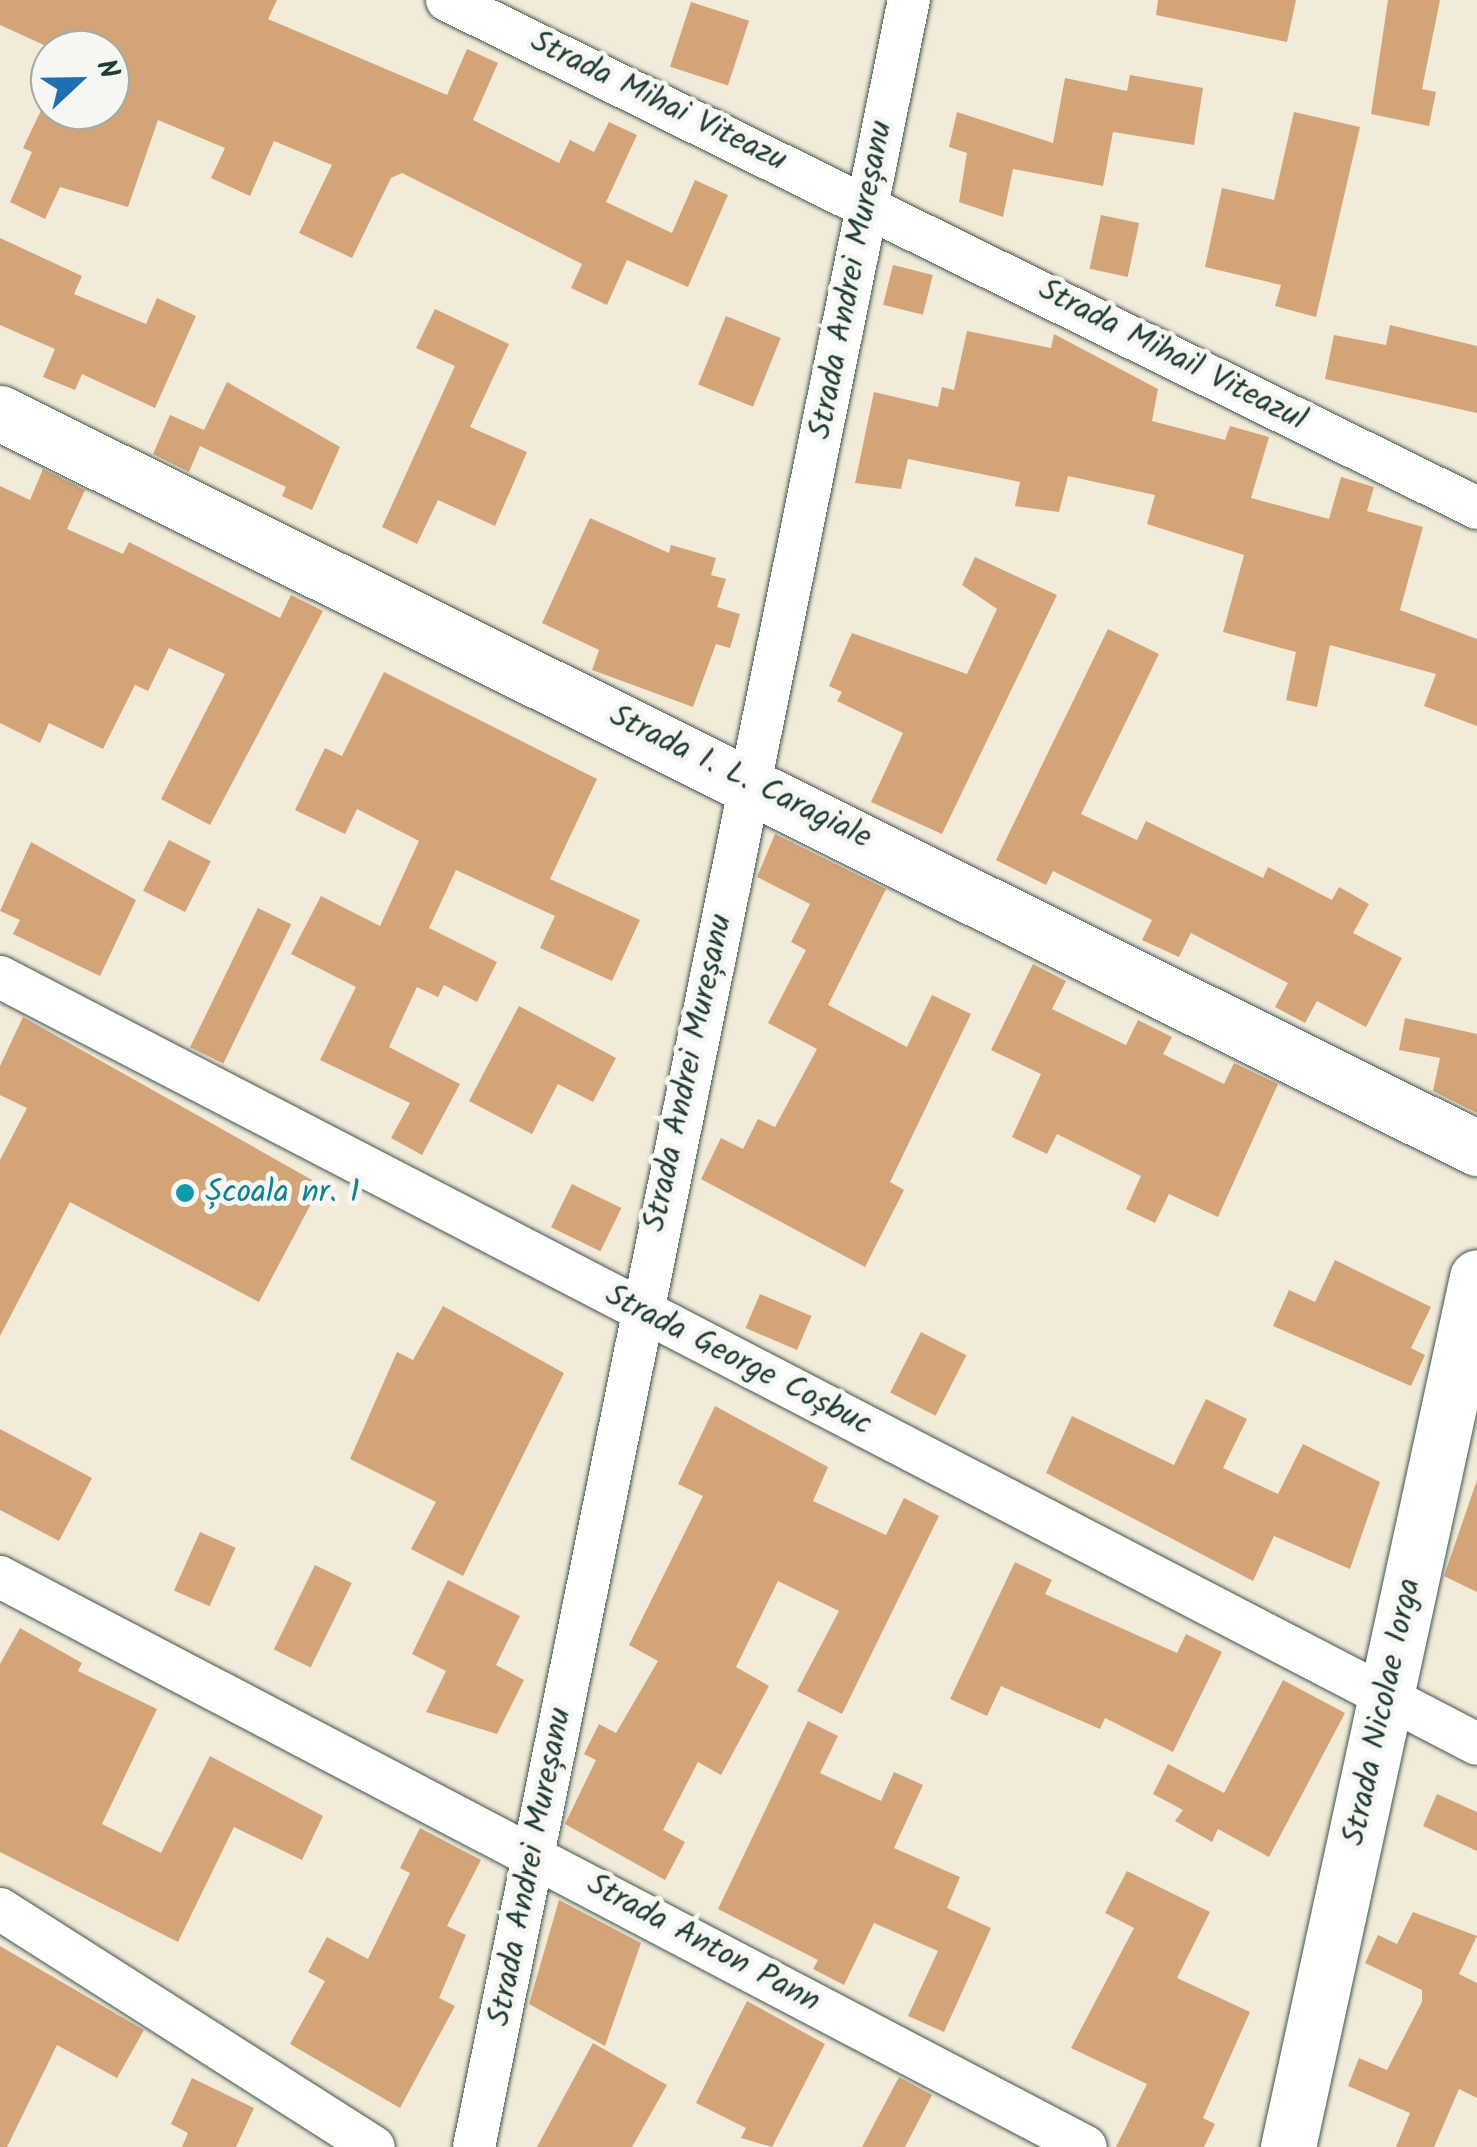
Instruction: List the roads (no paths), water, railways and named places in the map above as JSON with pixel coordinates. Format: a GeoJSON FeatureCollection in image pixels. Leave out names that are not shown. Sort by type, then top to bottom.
{"type":"FeatureCollection","features":[{"type":"Feature","properties":{"kind":"street","name":"Strada Mihai Viteazu"},"geometry":{"type":"LineString","coordinates":[[447,0],[868,203]]}},
{"type":"Feature","properties":{"kind":"street","name":"Strada Andrei Mureșanu"},"geometry":{"type":"LineString","coordinates":[[474,2147],[640,1310],[908,0]]}},
{"type":"Feature","properties":{"kind":"street","name":"Strada Mihail Viteazul"},"geometry":{"type":"LineString","coordinates":[[868,203],[1477,508]]}},
{"type":"Feature","properties":{"kind":"street","name":"Strada I. L. Caragiale"},"geometry":{"type":"LineString","coordinates":[[0,413],[1477,1148]]}},
{"type":"Feature","properties":{"kind":"street","name":"Strada George Coșbuc"},"geometry":{"type":"LineString","coordinates":[[0,978],[1477,1744]]}},
{"type":"Feature","properties":{"kind":"street","name":"Strada Nicolae Iorga"},"geometry":{"type":"LineString","coordinates":[[1288,2147],[1477,1277]]}},
{"type":"Feature","properties":{"kind":"street","name":"Strada Anton Pann"},"geometry":{"type":"LineString","coordinates":[[0,1577],[535,1854],[1086,2147]]}},
{"type":"Feature","properties":{"kind":"street"},"geometry":{"type":"LineString","coordinates":[[0,1908],[374,2147]]}},
{"type":"Feature","properties":{"kind":"place","name":"Școala nr. 1"},"geometry":{"type":"Point","coordinates":[185,1193]}}]}
